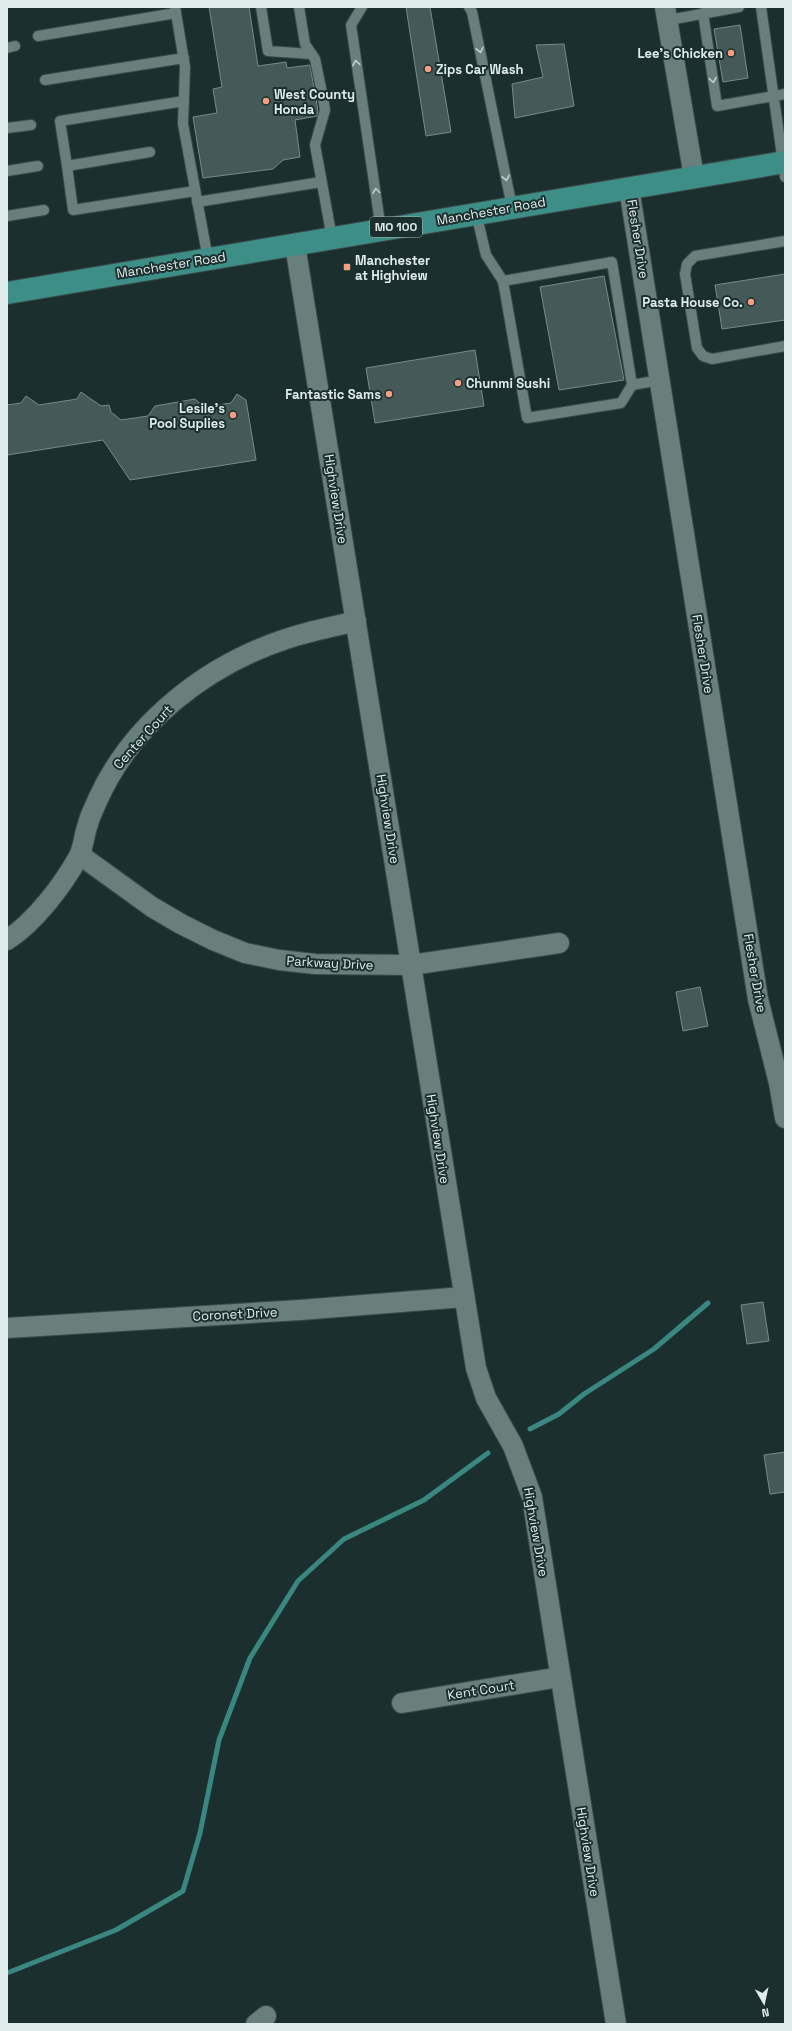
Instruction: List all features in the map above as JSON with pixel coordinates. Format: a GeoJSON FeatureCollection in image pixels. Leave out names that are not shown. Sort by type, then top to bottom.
{"type":"FeatureCollection","features":[{"type":"Feature","properties":{"kind":"highway","name":"Manchester Road"},"geometry":{"type":"LineString","coordinates":[[7,293],[694,177],[784,167]]}},
{"type":"Feature","properties":{"kind":"street"},"geometry":{"type":"LineString","coordinates":[[667,13],[694,177]]}},
{"type":"Feature","properties":{"kind":"street","name":"Flesher Drive"},"geometry":{"type":"LineString","coordinates":[[630,188],[758,999],[779,1083],[785,1118]]}},
{"type":"Feature","properties":{"kind":"street","name":"Highview Drive"},"geometry":{"type":"LineString","coordinates":[[295,244],[476,1368],[486,1398],[513,1446],[532,1497],[616,2024]]}},
{"type":"Feature","properties":{"kind":"street","name":"Center Court"},"geometry":{"type":"LineString","coordinates":[[7,940],[16,934],[42,908],[80,855],[88,823],[112,771],[150,725],[185,692],[213,672],[244,656],[286,639],[356,621]]}},
{"type":"Feature","properties":{"kind":"street","name":"Parkway Drive"},"geometry":{"type":"LineString","coordinates":[[80,855],[152,907],[181,924],[213,940],[245,953],[279,960],[315,964],[411,965],[559,943]]}},
{"type":"Feature","properties":{"kind":"street","name":"Coronet Drive"},"geometry":{"type":"LineString","coordinates":[[7,1328],[300,1310],[464,1297]]}},
{"type":"Feature","properties":{"kind":"street","name":"Kent Court"},"geometry":{"type":"LineString","coordinates":[[402,1703],[560,1677]]}},
{"type":"Feature","properties":{"kind":"lane"},"geometry":{"type":"LineString","coordinates":[[261,7],[268,51],[311,54]]}},
{"type":"Feature","properties":{"kind":"lane"},"geometry":{"type":"LineString","coordinates":[[299,7],[306,44],[318,71],[325,110],[315,145],[332,238]]}},
{"type":"Feature","properties":{"kind":"lane"},"geometry":{"type":"LineString","coordinates":[[362,7],[351,25],[381,230]]}},
{"type":"Feature","properties":{"kind":"lane"},"geometry":{"type":"LineString","coordinates":[[667,13],[703,14],[739,7]]}},
{"type":"Feature","properties":{"kind":"lane"},"geometry":{"type":"LineString","coordinates":[[761,7],[784,167]]}},
{"type":"Feature","properties":{"kind":"lane"},"geometry":{"type":"LineString","coordinates":[[471,9],[512,207]]}},
{"type":"Feature","properties":{"kind":"lane"},"geometry":{"type":"LineString","coordinates":[[38,36],[176,10],[185,67],[183,124],[208,259]]}},
{"type":"Feature","properties":{"kind":"lane"},"geometry":{"type":"LineString","coordinates":[[703,14],[717,106],[785,94]]}},
{"type":"Feature","properties":{"kind":"lane"},"geometry":{"type":"LineString","coordinates":[[45,80],[184,58]]}},
{"type":"Feature","properties":{"kind":"lane"},"geometry":{"type":"LineString","coordinates":[[184,101],[60,121],[73,210],[195,191]]}},
{"type":"Feature","properties":{"kind":"lane"},"geometry":{"type":"LineString","coordinates":[[7,128],[31,125]]}},
{"type":"Feature","properties":{"kind":"lane"},"geometry":{"type":"LineString","coordinates":[[67,166],[150,152]]}},
{"type":"Feature","properties":{"kind":"lane"},"geometry":{"type":"LineString","coordinates":[[7,171],[38,166]]}},
{"type":"Feature","properties":{"kind":"lane"},"geometry":{"type":"LineString","coordinates":[[197,202],[322,182]]}},
{"type":"Feature","properties":{"kind":"lane"},"geometry":{"type":"LineString","coordinates":[[7,216],[44,210]]}},
{"type":"Feature","properties":{"kind":"lane"},"geometry":{"type":"LineString","coordinates":[[476,213],[486,255],[503,281],[527,418],[621,403],[632,385],[612,262],[503,281]]}},
{"type":"Feature","properties":{"kind":"lane"},"geometry":{"type":"LineString","coordinates":[[785,241],[695,256],[687,264],[685,274],[697,348],[703,356],[712,359],[785,346]]}},
{"type":"Feature","properties":{"kind":"lane"},"geometry":{"type":"LineString","coordinates":[[632,385],[660,380]]}},
{"type":"Feature","properties":{"kind":"building","name":"West County Honda"},"geometry":{"type":"Polygon","coordinates":[[[209,7],[249,7],[258,66],[286,62],[287,68],[310,65],[318,111],[317,116],[295,120],[300,157],[283,160],[273,169],[203,178],[193,117],[217,113],[213,89],[222,87],[209,7]]]}},
{"type":"Feature","properties":{"kind":"building","name":"Zips Car Wash"},"geometry":{"type":"Polygon","coordinates":[[[406,7],[430,7],[451,132],[426,136],[406,7]]]}},
{"type":"Feature","properties":{"kind":"building","name":"Lee's Chicken"},"geometry":{"type":"Polygon","coordinates":[[[740,25],[748,78],[723,82],[714,29],[740,25]]]}},
{"type":"Feature","properties":{"kind":"building"},"geometry":{"type":"Polygon","coordinates":[[[564,44],[574,106],[515,118],[512,84],[543,77],[536,45],[564,44]]]}},
{"type":"Feature","properties":{"kind":"building","name":"Pasta House Co."},"geometry":{"type":"Polygon","coordinates":[[[785,274],[785,320],[722,329],[715,285],[785,274]]]}},
{"type":"Feature","properties":{"kind":"building"},"geometry":{"type":"Polygon","coordinates":[[[604,276],[624,380],[559,390],[540,287],[604,276]]]}},
{"type":"Feature","properties":{"kind":"building"},"geometry":{"type":"Polygon","coordinates":[[[475,350],[484,406],[375,423],[366,368],[475,350]]]}},
{"type":"Feature","properties":{"kind":"building"},"geometry":{"type":"Polygon","coordinates":[[[81,392],[101,406],[109,405],[111,412],[121,420],[148,416],[155,406],[195,399],[204,407],[231,403],[237,394],[246,400],[256,460],[130,480],[103,440],[7,455],[7,405],[21,403],[26,396],[39,405],[77,399],[81,392]]]}},
{"type":"Feature","properties":{"kind":"building"},"geometry":{"type":"Polygon","coordinates":[[[700,987],[708,1026],[683,1031],[676,992],[700,987]]]}},
{"type":"Feature","properties":{"kind":"building"},"geometry":{"type":"Polygon","coordinates":[[[763,1302],[769,1341],[747,1344],[741,1305],[763,1302]]]}},
{"type":"Feature","properties":{"kind":"building"},"geometry":{"type":"Polygon","coordinates":[[[785,1452],[785,1492],[770,1494],[764,1455],[785,1452]]]}},
{"type":"Feature","properties":{"kind":"waterway"},"geometry":{"type":"LineString","coordinates":[[530,1429],[559,1414],[584,1394],[654,1349],[708,1303]]}},
{"type":"Feature","properties":{"kind":"waterway"},"geometry":{"type":"LineString","coordinates":[[7,1973],[116,1930],[183,1891],[200,1833],[219,1740],[250,1658],[298,1581],[344,1539],[424,1500],[488,1453]]}},
{"type":"Feature","properties":{"kind":"place","name":"Lee's Chicken"},"geometry":{"type":"Point","coordinates":[731,53]}},
{"type":"Feature","properties":{"kind":"place","name":"Zips Car Wash"},"geometry":{"type":"Point","coordinates":[428,69]}},
{"type":"Feature","properties":{"kind":"place","name":"West County Honda"},"geometry":{"type":"Point","coordinates":[266,101]}},
{"type":"Feature","properties":{"kind":"place","name":"Manchester at Highview"},"geometry":{"type":"Point","coordinates":[347,267]}},
{"type":"Feature","properties":{"kind":"place","name":"Pasta House Co."},"geometry":{"type":"Point","coordinates":[751,302]}},
{"type":"Feature","properties":{"kind":"place","name":"Chunmi Sushi"},"geometry":{"type":"Point","coordinates":[458,383]}},
{"type":"Feature","properties":{"kind":"place","name":"Fantastic Sams"},"geometry":{"type":"Point","coordinates":[389,394]}},
{"type":"Feature","properties":{"kind":"place","name":"Lesile's Pool Suplies"},"geometry":{"type":"Point","coordinates":[233,415]}}]}
